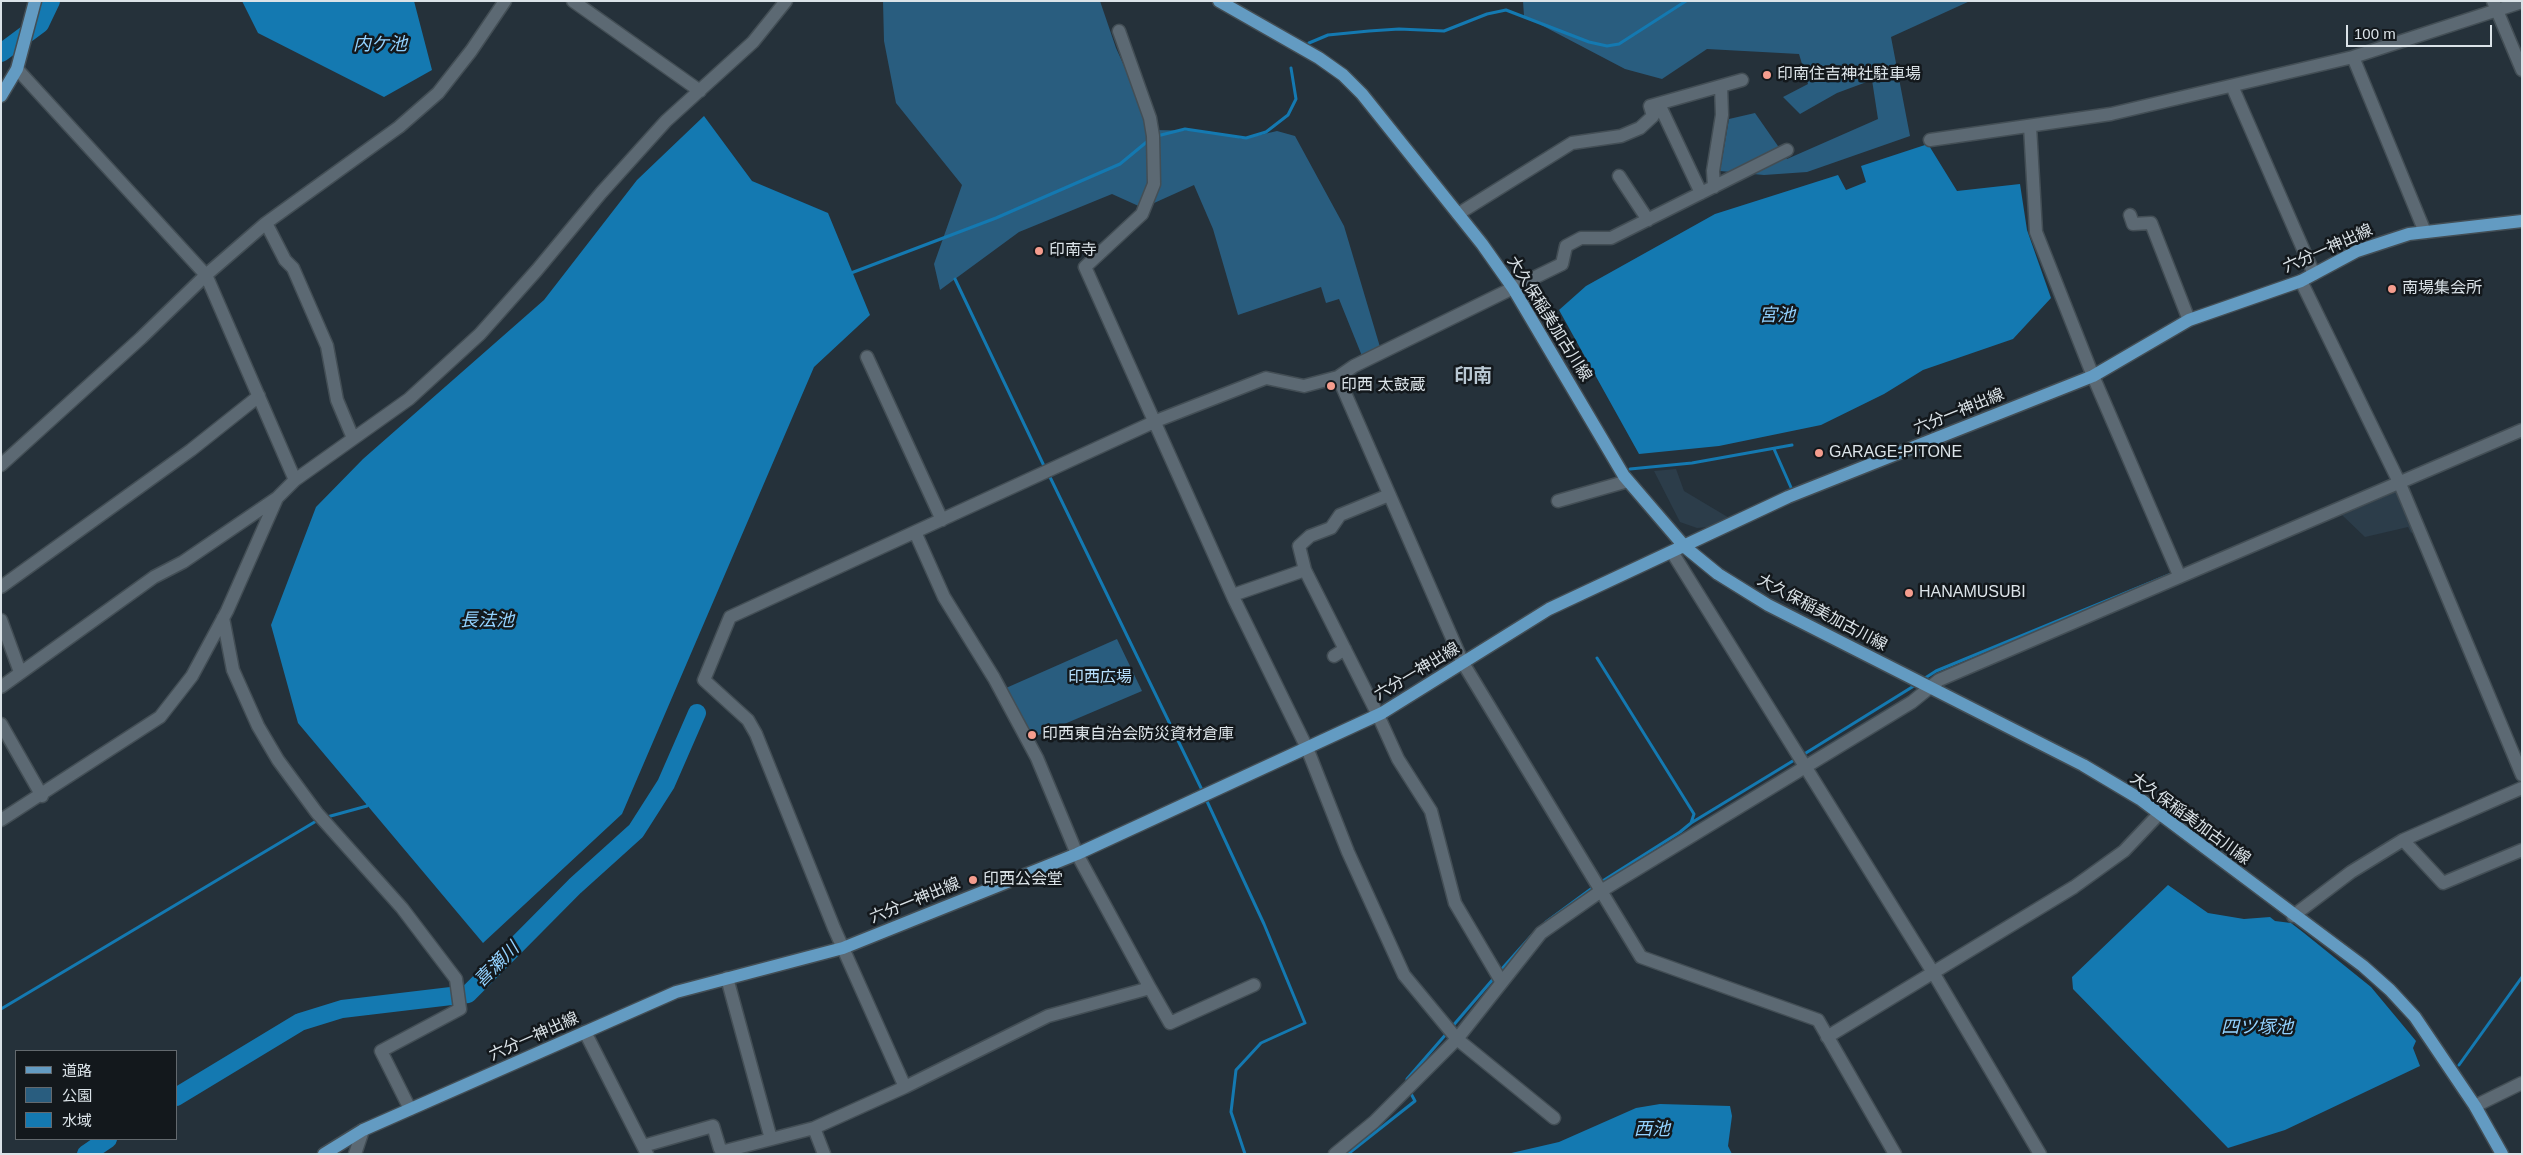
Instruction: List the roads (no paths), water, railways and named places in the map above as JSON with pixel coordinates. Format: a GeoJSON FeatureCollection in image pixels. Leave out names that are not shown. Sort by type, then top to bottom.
{"type":"FeatureCollection","features":[{"type":"Feature","properties":{"kind":"main road"},"geometry":{"type":"LineString","coordinates":[[1,96],[17,69],[35,1]]}},
{"type":"Feature","properties":{"kind":"main road","name":"大久保稲美加古川線"},"geometry":{"type":"LineString","coordinates":[[1219,1],[1343,75],[1362,94],[1458,214],[1513,288],[1628,481],[1685,546],[1718,574],[1768,605],[2083,765],[2140,798],[2294,916],[2363,966],[2390,990],[2415,1017],[2475,1106],[2499,1153]]}},
{"type":"Feature","properties":{"kind":"main road","name":"六分一神出線"},"geometry":{"type":"LineString","coordinates":[[324,1154],[362,1130],[676,992],[842,948],[1076,854],[1378,715],[1549,608],[1788,497],[2093,376],[2189,320],[2301,281],[2356,251],[2409,234],[2522,221]]}},
{"type":"Feature","properties":{"kind":"street"},"geometry":{"type":"LineString","coordinates":[[1,465],[141,338],[206,274],[266,223],[399,127],[438,92],[471,51],[505,1]]}},
{"type":"Feature","properties":{"kind":"street"},"geometry":{"type":"LineString","coordinates":[[573,1],[700,91]]}},
{"type":"Feature","properties":{"kind":"street"},"geometry":{"type":"LineString","coordinates":[[1,688],[20,672],[154,577],[183,562],[277,498],[295,480],[409,399],[480,334],[646,142],[666,121],[753,42],[786,1]]}},
{"type":"Feature","properties":{"kind":"street"},"geometry":{"type":"LineString","coordinates":[[1930,140],[2111,114],[2232,86],[2353,56],[2494,5],[2522,2]]}},
{"type":"Feature","properties":{"kind":"street"},"geometry":{"type":"LineString","coordinates":[[2494,5],[2522,70]]}},
{"type":"Feature","properties":{"kind":"street"},"geometry":{"type":"LineString","coordinates":[[1119,31],[1150,118],[1153,136],[1154,184],[1142,214],[1085,268],[1156,422],[1232,595],[1307,748],[1348,852],[1404,975],[1457,1039],[1554,1118]]}},
{"type":"Feature","properties":{"kind":"street"},"geometry":{"type":"LineString","coordinates":[[2353,56],[2425,232]]}},
{"type":"Feature","properties":{"kind":"street"},"geometry":{"type":"LineString","coordinates":[[17,69],[206,274],[295,480]]}},
{"type":"Feature","properties":{"kind":"street"},"geometry":{"type":"LineString","coordinates":[[1458,214],[1572,143],[1621,136],[1640,128],[1653,116],[1650,106],[1742,80]]}},
{"type":"Feature","properties":{"kind":"street"},"geometry":{"type":"LineString","coordinates":[[1714,187],[1713,170],[1722,115],[1721,86]]}},
{"type":"Feature","properties":{"kind":"street"},"geometry":{"type":"LineString","coordinates":[[2232,86],[2314,274]]}},
{"type":"Feature","properties":{"kind":"street"},"geometry":{"type":"LineString","coordinates":[[1659,104],[1701,193]]}},
{"type":"Feature","properties":{"kind":"street"},"geometry":{"type":"LineString","coordinates":[[2030,126],[2036,232],[2093,376],[2179,575]]}},
{"type":"Feature","properties":{"kind":"street"},"geometry":{"type":"LineString","coordinates":[[904,1088],[842,948],[756,734],[748,720],[704,680],[730,617],[1156,422],[1266,378],[1304,386],[1338,377],[1354,366],[1562,264],[1566,246],[1581,238],[1611,238],[1787,150]]}},
{"type":"Feature","properties":{"kind":"street"},"geometry":{"type":"LineString","coordinates":[[1619,176],[1648,220]]}},
{"type":"Feature","properties":{"kind":"street"},"geometry":{"type":"LineString","coordinates":[[2130,215],[2133,224],[2151,223],[2189,320]]}},
{"type":"Feature","properties":{"kind":"street"},"geometry":{"type":"LineString","coordinates":[[266,223],[285,260],[293,268],[327,346],[336,400],[354,438]]}},
{"type":"Feature","properties":{"kind":"street"},"geometry":{"type":"LineString","coordinates":[[2301,281],[2400,484],[2522,775]]}},
{"type":"Feature","properties":{"kind":"street"},"geometry":{"type":"LineString","coordinates":[[867,357],[942,520]]}},
{"type":"Feature","properties":{"kind":"street"},"geometry":{"type":"LineString","coordinates":[[1338,377],[1463,663],[1641,957],[1818,1020],[1895,1154]]}},
{"type":"Feature","properties":{"kind":"street"},"geometry":{"type":"LineString","coordinates":[[1,586],[191,450],[259,396]]}},
{"type":"Feature","properties":{"kind":"street"},"geometry":{"type":"LineString","coordinates":[[1335,1154],[1374,1122],[1457,1039],[1501,981],[1541,933],[1601,891],[1912,702],[1939,680],[2179,575],[2400,484],[2522,430]]}},
{"type":"Feature","properties":{"kind":"street"},"geometry":{"type":"LineString","coordinates":[[1558,502],[1628,481]]}},
{"type":"Feature","properties":{"kind":"street"},"geometry":{"type":"LineString","coordinates":[[1389,495],[1340,515],[1331,528],[1310,536],[1299,546],[1305,570],[1340,653],[1378,715],[1398,759],[1431,811],[1455,904],[1501,981]]}},
{"type":"Feature","properties":{"kind":"street"},"geometry":{"type":"LineString","coordinates":[[1,820],[42,796],[160,717],[192,676],[223,618],[277,498]]}},
{"type":"Feature","properties":{"kind":"street"},"geometry":{"type":"LineString","coordinates":[[915,532],[944,597],[994,678],[1037,758],[1076,854],[1170,1023],[1254,985]]}},
{"type":"Feature","properties":{"kind":"street"},"geometry":{"type":"LineString","coordinates":[[1672,552],[1934,974],[2040,1154]]}},
{"type":"Feature","properties":{"kind":"street"},"geometry":{"type":"LineString","coordinates":[[1232,595],[1305,570]]}},
{"type":"Feature","properties":{"kind":"street"},"geometry":{"type":"LineString","coordinates":[[223,618],[233,670],[258,726],[278,760],[317,813],[402,908],[431,950],[456,979],[460,1009],[381,1052],[410,1110]]}},
{"type":"Feature","properties":{"kind":"street"},"geometry":{"type":"LineString","coordinates":[[1,620],[20,672]]}},
{"type":"Feature","properties":{"kind":"street"},"geometry":{"type":"LineString","coordinates":[[1,724],[42,796]]}},
{"type":"Feature","properties":{"kind":"street"},"geometry":{"type":"LineString","coordinates":[[2294,916],[2351,872],[2403,840],[2522,788]]}},
{"type":"Feature","properties":{"kind":"street"},"geometry":{"type":"LineString","coordinates":[[1827,1036],[1934,974],[2074,888],[2124,852],[2159,814]]}},
{"type":"Feature","properties":{"kind":"street"},"geometry":{"type":"LineString","coordinates":[[2403,840],[2443,884],[2522,850]]}},
{"type":"Feature","properties":{"kind":"street"},"geometry":{"type":"LineString","coordinates":[[727,978],[771,1139]]}},
{"type":"Feature","properties":{"kind":"street"},"geometry":{"type":"LineString","coordinates":[[585,1032],[645,1150],[713,1126],[720,1148],[725,1152],[814,1128],[904,1088],[1048,1016],[1150,988]]}},
{"type":"Feature","properties":{"kind":"street"},"geometry":{"type":"LineString","coordinates":[[2475,1106],[2522,1083]]}},
{"type":"Feature","properties":{"kind":"street"},"geometry":{"type":"LineString","coordinates":[[814,1128],[824,1154]]}},
{"type":"Feature","properties":{"kind":"street"},"geometry":{"type":"LineString","coordinates":[[355,1154],[362,1130]]}},
{"type":"Feature","properties":{"kind":"water","name":"内ケ池"},"geometry":{"type":"Polygon","coordinates":[[[242,1],[414,1],[432,70],[384,97],[258,33],[242,1]]]}},
{"type":"Feature","properties":{"kind":"water","name":"長法池"},"geometry":{"type":"Polygon","coordinates":[[[704,116],[752,181],[828,213],[870,315],[814,367],[622,814],[483,943],[298,723],[271,625],[316,507],[363,459],[544,300],[637,180],[704,116]]]}},
{"type":"Feature","properties":{"kind":"water","name":"宮池"},"geometry":{"type":"Polygon","coordinates":[[[1928,144],[1957,191],[2020,184],[2027,230],[2051,298],[2013,339],[1923,370],[1884,394],[1821,425],[1719,446],[1639,454],[1559,310],[1586,286],[1715,214],[1838,175],[1846,190],[1866,182],[1861,166],[1928,144]]]}},
{"type":"Feature","properties":{"kind":"water","name":"四ツ塚池"},"geometry":{"type":"Polygon","coordinates":[[[2168,885],[2208,913],[2244,919],[2270,917],[2275,921],[2291,923],[2371,987],[2416,1041],[2413,1048],[2420,1066],[2285,1130],[2228,1148],[2073,989],[2072,977],[2168,885]]]}},
{"type":"Feature","properties":{"kind":"water","name":"西池"},"geometry":{"type":"Polygon","coordinates":[[[1660,1104],[1730,1106],[1732,1116],[1728,1146],[1732,1154],[1507,1154],[1559,1142],[1636,1108],[1660,1104]]]}},
{"type":"Feature","properties":{"kind":"waterway"},"geometry":{"type":"LineString","coordinates":[[1,53],[40,24],[51,1]]}},
{"type":"Feature","properties":{"kind":"waterway"},"geometry":{"type":"LineString","coordinates":[[1309,43],[1328,35],[1369,31],[1399,29],[1444,31],[1487,14],[1506,10],[1589,42],[1607,46],[1619,44],[1686,1]]}},
{"type":"Feature","properties":{"kind":"waterway"},"geometry":{"type":"LineString","coordinates":[[1157,136],[1185,129],[1246,138],[1266,132],[1288,115],[1296,99],[1291,68]]}},
{"type":"Feature","properties":{"kind":"waterway"},"geometry":{"type":"LineString","coordinates":[[851,273],[996,218],[1120,164],[1149,140]]}},
{"type":"Feature","properties":{"kind":"waterway"},"geometry":{"type":"LineString","coordinates":[[955,279],[1045,468]]}},
{"type":"Feature","properties":{"kind":"waterway"},"geometry":{"type":"LineString","coordinates":[[1630,469],[1692,463],[1792,445]]}},
{"type":"Feature","properties":{"kind":"waterway"},"geometry":{"type":"LineString","coordinates":[[1774,449],[1793,492]]}},
{"type":"Feature","properties":{"kind":"waterway"},"geometry":{"type":"LineString","coordinates":[[1048,473],[1203,792]]}},
{"type":"Feature","properties":{"kind":"waterway"},"geometry":{"type":"LineString","coordinates":[[1922,680],[1936,671],[2174,573]]}},
{"type":"Feature","properties":{"kind":"waterway"},"geometry":{"type":"LineString","coordinates":[[1597,658],[1694,814],[1691,823],[1680,832],[1601,882]]}},
{"type":"Feature","properties":{"kind":"waterway"},"geometry":{"type":"LineString","coordinates":[[1801,756],[1917,684]]}},
{"type":"Feature","properties":{"kind":"waterway","name":"喜瀬川"},"geometry":{"type":"LineString","coordinates":[[178,1096],[300,1022],[342,1009],[468,994],[575,886],[636,831],[666,784],[697,713]]}},
{"type":"Feature","properties":{"kind":"waterway"},"geometry":{"type":"LineString","coordinates":[[1691,823],[1796,759]]}},
{"type":"Feature","properties":{"kind":"waterway"},"geometry":{"type":"LineString","coordinates":[[1205,797],[1264,924],[1305,1023],[1261,1043],[1236,1070],[1231,1112],[1245,1154]]}},
{"type":"Feature","properties":{"kind":"waterway"},"geometry":{"type":"LineString","coordinates":[[327,817],[367,806],[370,802]]}},
{"type":"Feature","properties":{"kind":"waterway"},"geometry":{"type":"LineString","coordinates":[[1,1009],[318,820]]}},
{"type":"Feature","properties":{"kind":"waterway"},"geometry":{"type":"LineString","coordinates":[[1546,922],[1595,886]]}},
{"type":"Feature","properties":{"kind":"waterway"},"geometry":{"type":"LineString","coordinates":[[1500,971],[1532,935]]}},
{"type":"Feature","properties":{"kind":"waterway"},"geometry":{"type":"LineString","coordinates":[[2459,1065],[2522,977]]}},
{"type":"Feature","properties":{"kind":"waterway"},"geometry":{"type":"LineString","coordinates":[[1451,1028],[1494,978]]}},
{"type":"Feature","properties":{"kind":"waterway"},"geometry":{"type":"LineString","coordinates":[[1407,1084],[1407,1079],[1447,1033]]}},
{"type":"Feature","properties":{"kind":"waterway"},"geometry":{"type":"LineString","coordinates":[[1348,1154],[1415,1101],[1409,1090]]}},
{"type":"Feature","properties":{"kind":"waterway","name":"喜瀬川"},"geometry":{"type":"LineString","coordinates":[[86,1154],[107,1140]]}},
{"type":"Feature","properties":{"kind":"place","name":"印南住吉神社駐車場"},"geometry":{"type":"Point","coordinates":[1767,75]}},
{"type":"Feature","properties":{"kind":"place","name":"印南寺"},"geometry":{"type":"Point","coordinates":[1039,251]}},
{"type":"Feature","properties":{"kind":"place","name":"南場集会所"},"geometry":{"type":"Point","coordinates":[2392,289]}},
{"type":"Feature","properties":{"kind":"place","name":"印西 太鼓蔵"},"geometry":{"type":"Point","coordinates":[1331,386]}},
{"type":"Feature","properties":{"kind":"place","name":"GARAGE-PITONE"},"geometry":{"type":"Point","coordinates":[1819,453]}},
{"type":"Feature","properties":{"kind":"place","name":"HANAMUSUBI"},"geometry":{"type":"Point","coordinates":[1909,593]}},
{"type":"Feature","properties":{"kind":"place","name":"印西東自治会防災資材倉庫"},"geometry":{"type":"Point","coordinates":[1032,735]}},
{"type":"Feature","properties":{"kind":"place","name":"印西公会堂"},"geometry":{"type":"Point","coordinates":[973,880]}},
{"type":"Feature","properties":{"kind":"district","name":"印南"},"geometry":{"type":"Point","coordinates":[1473,377]}},
{"type":"Feature","properties":{"kind":"park label","name":"印西広場"},"geometry":{"type":"Point","coordinates":[1100,678]}}]}
